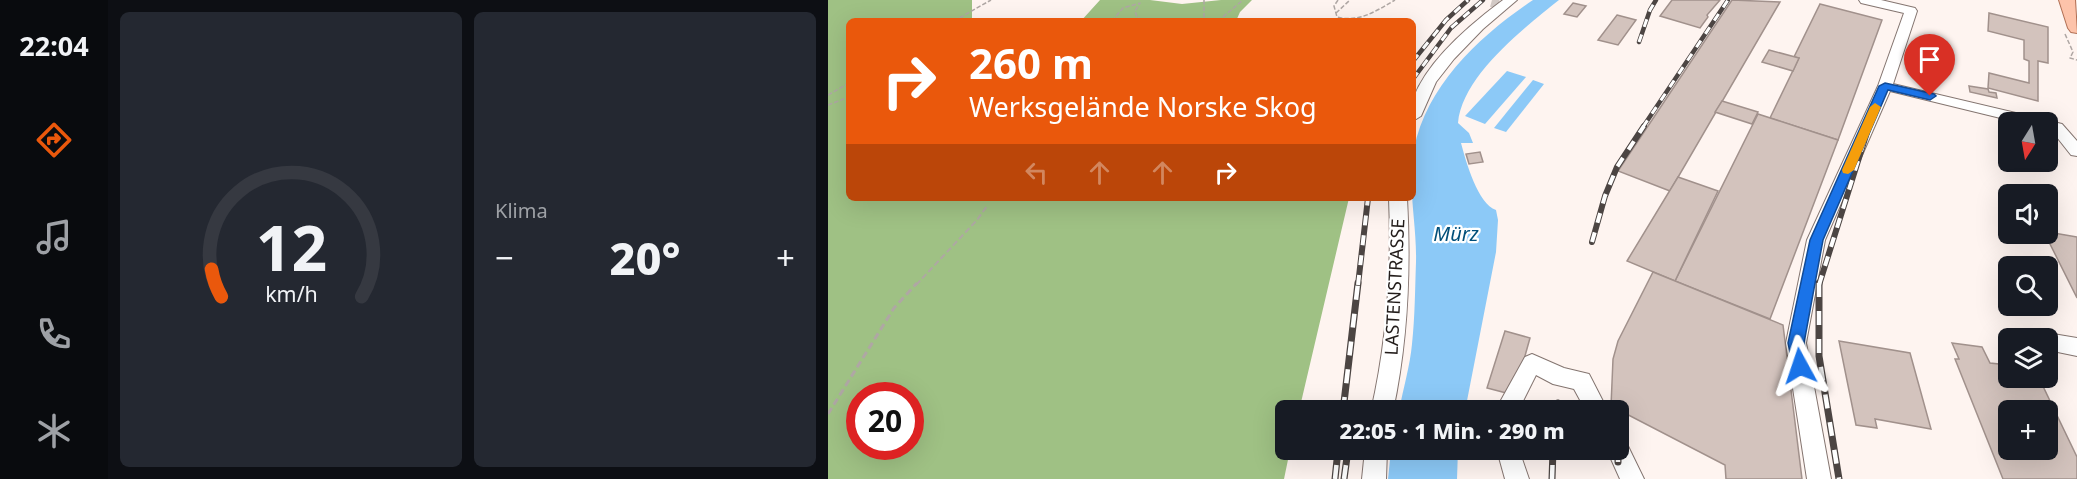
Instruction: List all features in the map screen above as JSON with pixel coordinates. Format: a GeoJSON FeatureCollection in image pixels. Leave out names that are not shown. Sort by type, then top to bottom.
{"type":"FeatureCollection","features":[{"type":"Feature","properties":{"kind":"main road"},"geometry":{"type":"LineString","coordinates":[[2067,0],[2076,24]]}},
{"type":"Feature","properties":{"kind":"street"},"geometry":{"type":"LineString","coordinates":[[1819,479],[1796,343],[1816,240],[1885,86],[1911,11],[1865,0]]}},
{"type":"Feature","properties":{"kind":"street"},"geometry":{"type":"LineString","coordinates":[[1416,110],[1431,79],[1461,44],[1505,2]]}},
{"type":"Feature","properties":{"kind":"street"},"geometry":{"type":"LineString","coordinates":[[1885,86],[1998,112]]}},
{"type":"Feature","properties":{"kind":"street"},"geometry":{"type":"LineString","coordinates":[[2058,126],[2077,129]]}},
{"type":"Feature","properties":{"kind":"street"},"geometry":{"type":"LineString","coordinates":[[2058,134],[2077,151]]}},
{"type":"Feature","properties":{"kind":"street","name":"LASTENSTRASSE"},"geometry":{"type":"LineString","coordinates":[[1384,400],[1390,372],[1398,292],[1398,201]]}},
{"type":"Feature","properties":{"kind":"street"},"geometry":{"type":"LineString","coordinates":[[2058,344],[2077,346]]}},
{"type":"Feature","properties":{"kind":"street"},"geometry":{"type":"LineString","coordinates":[[1512,400],[1532,363],[1561,377],[1581,381],[1591,400]]}},
{"type":"Feature","properties":{"kind":"street"},"geometry":{"type":"LineString","coordinates":[[1374,479],[1375,460]]}},
{"type":"Feature","properties":{"kind":"street"},"geometry":{"type":"LineString","coordinates":[[1511,460],[1517,479]]}},
{"type":"Feature","properties":{"kind":"street"},"geometry":{"type":"LineString","coordinates":[[1623,460],[1632,479]]}},
{"type":"Feature","properties":{"kind":"path"},"geometry":{"type":"LineString","coordinates":[[960,17],[991,0]]}},
{"type":"Feature","properties":{"kind":"path"},"geometry":{"type":"LineString","coordinates":[[1204,0],[1204,18]]}},
{"type":"Feature","properties":{"kind":"path"},"geometry":{"type":"LineString","coordinates":[[1222,18],[1243,0]]}},
{"type":"Feature","properties":{"kind":"path"},"geometry":{"type":"LineString","coordinates":[[1338,0],[1334,6],[1337,17],[1340,18]]}},
{"type":"Feature","properties":{"kind":"path"},"geometry":{"type":"LineString","coordinates":[[1336,13],[1350,0]]}},
{"type":"Feature","properties":{"kind":"path"},"geometry":{"type":"LineString","coordinates":[[1361,18],[1395,0]]}},
{"type":"Feature","properties":{"kind":"path"},"geometry":{"type":"LineString","coordinates":[[1114,18],[1118,10],[1134,3],[1140,3],[1135,11],[1139,18]]}},
{"type":"Feature","properties":{"kind":"path"},"geometry":{"type":"LineString","coordinates":[[828,95],[846,85]]}},
{"type":"Feature","properties":{"kind":"path"},"geometry":{"type":"LineString","coordinates":[[828,105],[846,98]]}},
{"type":"Feature","properties":{"kind":"path"},"geometry":{"type":"LineString","coordinates":[[828,414],[894,308],[977,220],[987,206]]}},
{"type":"Feature","properties":{"kind":"green space"},"geometry":{"type":"Polygon","coordinates":[[[828,0],[972,0],[972,18],[846,18],[846,201],[1348,201],[1302,400],[1275,400],[1275,460],[1288,460],[1284,479],[828,479],[828,0]]]}},
{"type":"Feature","properties":{"kind":"green space"},"geometry":{"type":"Polygon","coordinates":[[[1100,0],[1150,0],[1182,4],[1252,0],[1237,18],[1084,18],[1100,0]]]}},
{"type":"Feature","properties":{"kind":"water","name":"Mürz"},"geometry":{"type":"Polygon","coordinates":[[[1533,0],[1559,0],[1497,54],[1482,71],[1462,105],[1458,123],[1469,133],[1473,143],[1461,143],[1466,161],[1478,191],[1484,200],[1496,210],[1498,220],[1496,252],[1467,400],[1401,400],[1410,361],[1415,303],[1416,248],[1413,201],[1416,201],[1416,142],[1431,103],[1444,83],[1459,63],[1494,29],[1533,0]]]}},
{"type":"Feature","properties":{"kind":"water"},"geometry":{"type":"Polygon","coordinates":[[[1507,71],[1526,77],[1485,124],[1465,116],[1507,71]]]}},
{"type":"Feature","properties":{"kind":"water"},"geometry":{"type":"Polygon","coordinates":[[[1533,80],[1544,84],[1506,132],[1494,128],[1533,80]]]}},
{"type":"Feature","properties":{"kind":"water"},"geometry":{"type":"Polygon","coordinates":[[[1390,460],[1458,460],[1457,479],[1388,479],[1390,460]]]}},
{"type":"Feature","properties":{"kind":"building"},"geometry":{"type":"Polygon","coordinates":[[[1672,0],[1720,0],[1707,15],[1708,17],[1700,28],[1660,16],[1672,0]]]}},
{"type":"Feature","properties":{"kind":"building"},"geometry":{"type":"Polygon","coordinates":[[[1732,0],[1780,2],[1670,191],[1618,171],[1732,0]]]}},
{"type":"Feature","properties":{"kind":"building"},"geometry":{"type":"Polygon","coordinates":[[[1573,3],[1586,6],[1577,17],[1564,14],[1573,3]]]}},
{"type":"Feature","properties":{"kind":"building"},"geometry":{"type":"Polygon","coordinates":[[[1820,4],[1882,20],[1838,140],[1770,118],[1799,58],[1794,57],[1820,4]]]}},
{"type":"Feature","properties":{"kind":"building"},"geometry":{"type":"Polygon","coordinates":[[[1989,13],[2048,27],[2048,63],[2038,61],[2038,101],[1988,88],[1989,73],[2029,83],[2029,61],[2024,59],[2024,40],[1988,31],[1989,13]]]}},
{"type":"Feature","properties":{"kind":"building"},"geometry":{"type":"Polygon","coordinates":[[[1617,15],[1636,20],[1618,45],[1598,40],[1617,15]]]}},
{"type":"Feature","properties":{"kind":"building"},"geometry":{"type":"Polygon","coordinates":[[[1769,50],[1799,58],[1793,71],[1762,62],[1769,50]]]}},
{"type":"Feature","properties":{"kind":"building"},"geometry":{"type":"Polygon","coordinates":[[[1969,86],[1988,89],[1989,92],[1996,93],[1997,98],[1970,92],[1969,86]]]}},
{"type":"Feature","properties":{"kind":"building"},"geometry":{"type":"Polygon","coordinates":[[[1722,101],[1758,112],[1752,124],[1715,112],[1722,101]]]}},
{"type":"Feature","properties":{"kind":"building"},"geometry":{"type":"Polygon","coordinates":[[[1758,114],[1838,140],[1770,319],[1675,281],[1758,114]]]}},
{"type":"Feature","properties":{"kind":"building"},"geometry":{"type":"Polygon","coordinates":[[[1480,152],[1483,162],[1469,164],[1466,154],[1480,152]]]}},
{"type":"Feature","properties":{"kind":"building"},"geometry":{"type":"Polygon","coordinates":[[[1678,177],[1718,191],[1675,281],[1627,261],[1678,177]]]}},
{"type":"Feature","properties":{"kind":"building"},"geometry":{"type":"Polygon","coordinates":[[[2058,234],[2077,237],[2077,298],[2058,256],[2050,244],[2058,244],[2058,234]]]}},
{"type":"Feature","properties":{"kind":"building"},"geometry":{"type":"Polygon","coordinates":[[[1653,272],[1783,325],[1802,479],[1726,479],[1725,465],[1629,415],[1629,400],[1611,400],[1613,359],[1618,341],[1653,272]]]}},
{"type":"Feature","properties":{"kind":"building"},"geometry":{"type":"Polygon","coordinates":[[[1505,331],[1530,338],[1514,395],[1487,388],[1505,331]]]}},
{"type":"Feature","properties":{"kind":"building"},"geometry":{"type":"Polygon","coordinates":[[[1839,341],[1910,353],[1931,429],[1875,419],[1877,428],[1856,425],[1839,341]]]}},
{"type":"Feature","properties":{"kind":"building"},"geometry":{"type":"Polygon","coordinates":[[[1952,343],[1982,347],[1990,363],[1998,364],[1998,388],[2044,388],[2050,400],[1998,400],[1998,460],[2058,460],[2058,418],[2077,457],[2077,479],[2003,479],[1955,359],[1959,359],[1952,343]]]}},
{"type":"Feature","properties":{"kind":"tunnel"},"geometry":{"type":"LineString","coordinates":[[1492,0],[1499,2]]}},
{"type":"Feature","properties":{"kind":"railway"},"geometry":{"type":"LineString","coordinates":[[1416,57],[1446,20],[1468,0]]}},
{"type":"Feature","properties":{"kind":"railway"},"geometry":{"type":"LineString","coordinates":[[1416,75],[1451,28],[1483,0]]}},
{"type":"Feature","properties":{"kind":"railway"},"geometry":{"type":"LineString","coordinates":[[1639,42],[1650,10],[1656,0]]}},
{"type":"Feature","properties":{"kind":"railway"},"geometry":{"type":"LineString","coordinates":[[1643,127],[1728,0]]}},
{"type":"Feature","properties":{"kind":"railway"},"geometry":{"type":"LineString","coordinates":[[1592,242],[1605,196],[1617,167],[1644,126]]}},
{"type":"Feature","properties":{"kind":"railway"},"geometry":{"type":"LineString","coordinates":[[1819,285],[1868,129]]}},
{"type":"Feature","properties":{"kind":"railway"},"geometry":{"type":"LineString","coordinates":[[1358,285],[1368,201]]}},
{"type":"Feature","properties":{"kind":"railway"},"geometry":{"type":"LineString","coordinates":[[1344,400],[1358,283]]}},
{"type":"Feature","properties":{"kind":"railway"},"geometry":{"type":"LineString","coordinates":[[1819,285],[1819,356],[1839,479]]}},
{"type":"Feature","properties":{"kind":"railway"},"geometry":{"type":"LineString","coordinates":[[1335,479],[1337,460]]}},
{"type":"Feature","properties":{"kind":"railway"},"geometry":{"type":"LineString","coordinates":[[1344,479],[1347,460]]}},
{"type":"Feature","properties":{"kind":"railway"},"geometry":{"type":"LineString","coordinates":[[1552,479],[1553,460]]}},
{"type":"Feature","properties":{"kind":"slow traffic"},"geometry":{"type":"LineString","coordinates":[[1848,170],[1875,107]]}},
{"type":"Feature","properties":{"kind":"route"},"geometry":{"type":"LineString","coordinates":[[1800,366],[1796,343],[1816,240],[1885,86],[1930,96]]}}]}
